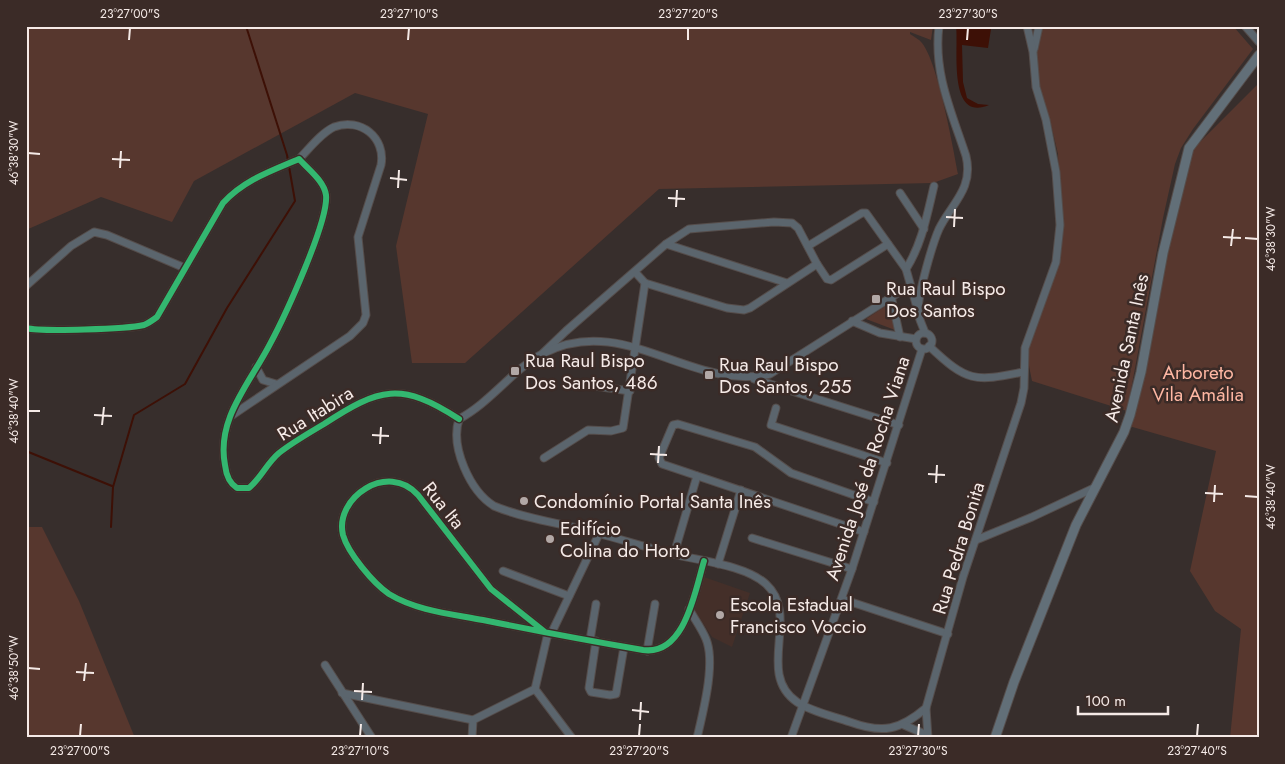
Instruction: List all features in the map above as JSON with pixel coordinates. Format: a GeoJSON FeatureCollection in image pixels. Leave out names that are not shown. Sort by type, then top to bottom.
{"type":"FeatureCollection","features":[{"type":"Feature","properties":{"kind":"main road","name":"Avenida Santa Inês"},"geometry":{"type":"LineString","coordinates":[[995,738],[1009,695],[1063,558],[1124,432],[1130,415],[1141,372],[1162,260],[1190,148],[1259,55]]}},
{"type":"Feature","properties":{"kind":"street"},"geometry":{"type":"LineString","coordinates":[[918,312],[937,234],[962,194],[968,170],[966,156],[940,77],[937,56],[939,26]]}},
{"type":"Feature","properties":{"kind":"street"},"geometry":{"type":"LineString","coordinates":[[1027,26],[1033,54]]}},
{"type":"Feature","properties":{"kind":"street"},"geometry":{"type":"LineString","coordinates":[[1033,54],[1039,26]]}},
{"type":"Feature","properties":{"kind":"street"},"geometry":{"type":"LineString","coordinates":[[1245,26],[1259,42]]}},
{"type":"Feature","properties":{"kind":"street","name":"Rua Pedra Bonita"},"geometry":{"type":"LineString","coordinates":[[928,736],[926,708],[963,577],[1021,403],[1024,388],[1025,348],[1056,262],[1060,237],[1056,172],[1046,120],[1036,87],[1033,54]]}},
{"type":"Feature","properties":{"kind":"street"},"geometry":{"type":"LineString","coordinates":[[26,328],[71,329],[145,324],[157,317],[222,203],[230,195],[258,176],[299,159],[333,128],[348,125],[362,128],[375,136],[383,157],[358,238],[366,306],[364,323],[350,336],[229,417]]}},
{"type":"Feature","properties":{"kind":"street"},"geometry":{"type":"LineString","coordinates":[[229,417],[269,347],[291,300],[325,211],[326,200],[323,186],[299,159]]}},
{"type":"Feature","properties":{"kind":"street"},"geometry":{"type":"LineString","coordinates":[[906,269],[915,255],[924,229],[934,186]]}},
{"type":"Feature","properties":{"kind":"street"},"geometry":{"type":"LineString","coordinates":[[900,193],[924,229]]}},
{"type":"Feature","properties":{"kind":"street"},"geometry":{"type":"LineString","coordinates":[[808,246],[862,214],[868,215],[906,269],[909,286],[925,333],[932,339],[926,348]]}},
{"type":"Feature","properties":{"kind":"street"},"geometry":{"type":"LineString","coordinates":[[888,244],[831,280],[827,279],[817,264],[795,225],[774,222],[689,229],[666,244],[479,407],[459,419],[456,427],[467,476],[486,501],[498,508],[718,564],[756,577],[773,592],[780,617],[777,672],[789,695],[803,706],[872,729],[904,725],[926,708]]}},
{"type":"Feature","properties":{"kind":"street"},"geometry":{"type":"LineString","coordinates":[[26,286],[71,246],[94,232],[107,235],[185,268]]}},
{"type":"Feature","properties":{"kind":"street"},"geometry":{"type":"LineString","coordinates":[[666,244],[787,283]]}},
{"type":"Feature","properties":{"kind":"street"},"geometry":{"type":"LineString","coordinates":[[635,272],[646,282],[727,308],[744,310],[750,308],[817,264]]}},
{"type":"Feature","properties":{"kind":"street"},"geometry":{"type":"LineString","coordinates":[[544,458],[584,431],[591,429],[611,431],[623,428],[646,282]]}},
{"type":"Feature","properties":{"kind":"street"},"geometry":{"type":"LineString","coordinates":[[751,378],[770,374],[909,286]]}},
{"type":"Feature","properties":{"kind":"street"},"geometry":{"type":"LineString","coordinates":[[891,296],[900,337]]}},
{"type":"Feature","properties":{"kind":"street"},"geometry":{"type":"LineString","coordinates":[[852,321],[880,332],[916,339]]}},
{"type":"Feature","properties":{"kind":"street"},"geometry":{"type":"LineString","coordinates":[[925,333],[919,334],[916,339],[918,346],[926,348],[958,370],[978,379],[1024,372]]}},
{"type":"Feature","properties":{"kind":"street"},"geometry":{"type":"LineString","coordinates":[[543,353],[584,342],[600,341],[635,346],[702,370],[751,378],[899,425]]}},
{"type":"Feature","properties":{"kind":"street","name":"Avenida José da Rocha Viana"},"geometry":{"type":"LineString","coordinates":[[791,738],[842,599],[926,348]]}},
{"type":"Feature","properties":{"kind":"street"},"geometry":{"type":"LineString","coordinates":[[256,367],[263,380],[276,384]]}},
{"type":"Feature","properties":{"kind":"street"},"geometry":{"type":"LineString","coordinates":[[573,383],[630,391]]}},
{"type":"Feature","properties":{"kind":"street","name":"Rua Itabira"},"geometry":{"type":"LineString","coordinates":[[229,417],[223,450],[226,473],[230,481],[237,488],[249,488],[279,453],[348,408],[377,394],[391,393],[418,398],[433,403],[459,419]]}},
{"type":"Feature","properties":{"kind":"street"},"geometry":{"type":"LineString","coordinates":[[776,408],[771,425],[886,463]]}},
{"type":"Feature","properties":{"kind":"street"},"geometry":{"type":"LineString","coordinates":[[864,532],[662,464],[659,458],[674,426],[680,424],[747,444],[766,453],[790,474],[874,502]]}},
{"type":"Feature","properties":{"kind":"street"},"geometry":{"type":"LineString","coordinates":[[674,554],[697,476]]}},
{"type":"Feature","properties":{"kind":"street","name":"Rua Ita"},"geometry":{"type":"LineString","coordinates":[[548,633],[491,589],[424,502],[405,483],[390,480],[376,483],[351,502],[343,524],[347,543],[371,578],[387,593],[439,612],[548,633],[647,651],[656,650],[674,641],[682,629],[704,561]]}},
{"type":"Feature","properties":{"kind":"street"},"geometry":{"type":"LineString","coordinates":[[976,540],[1096,487]]}},
{"type":"Feature","properties":{"kind":"street"},"geometry":{"type":"LineString","coordinates":[[718,564],[741,490]]}},
{"type":"Feature","properties":{"kind":"street"},"geometry":{"type":"LineString","coordinates":[[535,689],[548,633],[569,596],[599,534]]}},
{"type":"Feature","properties":{"kind":"street"},"geometry":{"type":"LineString","coordinates":[[752,538],[852,569]]}},
{"type":"Feature","properties":{"kind":"street"},"geometry":{"type":"LineString","coordinates":[[503,571],[569,596]]}},
{"type":"Feature","properties":{"kind":"street"},"geometry":{"type":"LineString","coordinates":[[842,599],[948,634]]}},
{"type":"Feature","properties":{"kind":"street"},"geometry":{"type":"LineString","coordinates":[[596,604],[589,688],[591,692],[616,694],[624,647]]}},
{"type":"Feature","properties":{"kind":"street"},"geometry":{"type":"LineString","coordinates":[[647,651],[655,604]]}},
{"type":"Feature","properties":{"kind":"street"},"geometry":{"type":"LineString","coordinates":[[689,609],[706,639],[710,655],[697,738]]}},
{"type":"Feature","properties":{"kind":"street"},"geometry":{"type":"LineString","coordinates":[[325,665],[372,738]]}},
{"type":"Feature","properties":{"kind":"street"},"geometry":{"type":"LineString","coordinates":[[342,694],[473,720],[535,689]]}},
{"type":"Feature","properties":{"kind":"street"},"geometry":{"type":"LineString","coordinates":[[535,689],[572,738]]}},
{"type":"Feature","properties":{"kind":"street"},"geometry":{"type":"LineString","coordinates":[[472,738],[473,720]]}},
{"type":"Feature","properties":{"kind":"street"},"geometry":{"type":"LineString","coordinates":[[904,725],[928,736]]}},
{"type":"Feature","properties":{"kind":"shaded area"},"geometry":{"type":"Polygon","coordinates":[[[956,26],[999,26],[991,29],[988,48],[962,45],[963,82],[967,98],[978,104],[989,105],[976,108],[967,103],[961,93],[958,80],[956,26]]]}},
{"type":"Feature","properties":{"kind":"shaded area","name":"Escola Estadual Francisco Voccio"},"geometry":{"type":"Polygon","coordinates":[[[704,577],[750,593],[732,647],[712,637],[693,608],[704,577]]]}},
{"type":"Feature","properties":{"kind":"green space"},"geometry":{"type":"Polygon","coordinates":[[[26,26],[933,26],[931,40],[910,32],[910,34],[922,43],[934,68],[953,145],[958,174],[933,183],[659,189],[465,363],[412,363],[396,246],[428,114],[355,93],[194,181],[172,222],[101,197],[26,230],[26,26]]]}},
{"type":"Feature","properties":{"kind":"green space"},"geometry":{"type":"Polygon","coordinates":[[[1037,26],[1233,26],[1253,49],[1193,129],[1181,148],[1175,164],[1127,411],[1032,381],[1029,366],[1029,345],[1061,237],[1058,154],[1050,120],[1039,91],[1036,67],[1037,26]]]}},
{"type":"Feature","properties":{"kind":"green space","name":"Arboreto Vila Amália"},"geometry":{"type":"Polygon","coordinates":[[[1259,83],[1259,738],[1230,738],[1241,629],[1215,611],[1190,571],[1216,451],[1129,426],[1159,274],[1190,152],[1259,83]]]}},
{"type":"Feature","properties":{"kind":"green space"},"geometry":{"type":"Polygon","coordinates":[[[887,305],[889,306],[895,330],[866,319],[887,305]]]}},
{"type":"Feature","properties":{"kind":"green space"},"geometry":{"type":"Polygon","coordinates":[[[26,527],[42,527],[79,601],[135,738],[26,738],[26,527]]]}},
{"type":"Feature","properties":{"kind":"waterway"},"geometry":{"type":"LineString","coordinates":[[111,527],[113,487],[134,415],[185,384],[227,308],[295,201],[287,155],[246,26]]}},
{"type":"Feature","properties":{"kind":"waterway"},"geometry":{"type":"LineString","coordinates":[[26,451],[112,486]]}},
{"type":"Feature","properties":{"kind":"cycle path"},"geometry":{"type":"LineString","coordinates":[[26,328],[49,330],[103,329],[144,325],[149,322],[157,317],[223,203],[249,182],[299,159],[316,176],[325,190],[325,208],[313,247],[285,313],[230,417],[225,432],[224,448],[225,468],[230,481],[237,488],[249,488],[284,449],[343,412],[376,397],[390,394],[405,394],[439,407],[459,419]]}},
{"type":"Feature","properties":{"kind":"cycle path"},"geometry":{"type":"LineString","coordinates":[[545,632],[491,589],[418,495],[406,485],[392,482],[379,483],[366,488],[355,497],[347,508],[342,521],[343,535],[350,550],[376,583],[400,600],[435,611],[563,636],[643,650],[657,649],[669,643],[678,632],[692,604],[704,561]]}},
{"type":"Feature","properties":{"kind":"place","name":"Rua Raul Bispo Dos Santos"},"geometry":{"type":"Point","coordinates":[876,299]}},
{"type":"Feature","properties":{"kind":"place","name":"Rua Raul Bispo Dos Santos, 486"},"geometry":{"type":"Point","coordinates":[515,371]}},
{"type":"Feature","properties":{"kind":"place","name":"Rua Raul Bispo Dos Santos, 255"},"geometry":{"type":"Point","coordinates":[709,375]}},
{"type":"Feature","properties":{"kind":"place","name":"Condomínio Portal Santa Inês"},"geometry":{"type":"Point","coordinates":[524,501]}},
{"type":"Feature","properties":{"kind":"place","name":"Edifício Colina do Horto"},"geometry":{"type":"Point","coordinates":[550,539]}},
{"type":"Feature","properties":{"kind":"place","name":"Escola Estadual Francisco Voccio"},"geometry":{"type":"Point","coordinates":[720,615]}}]}
